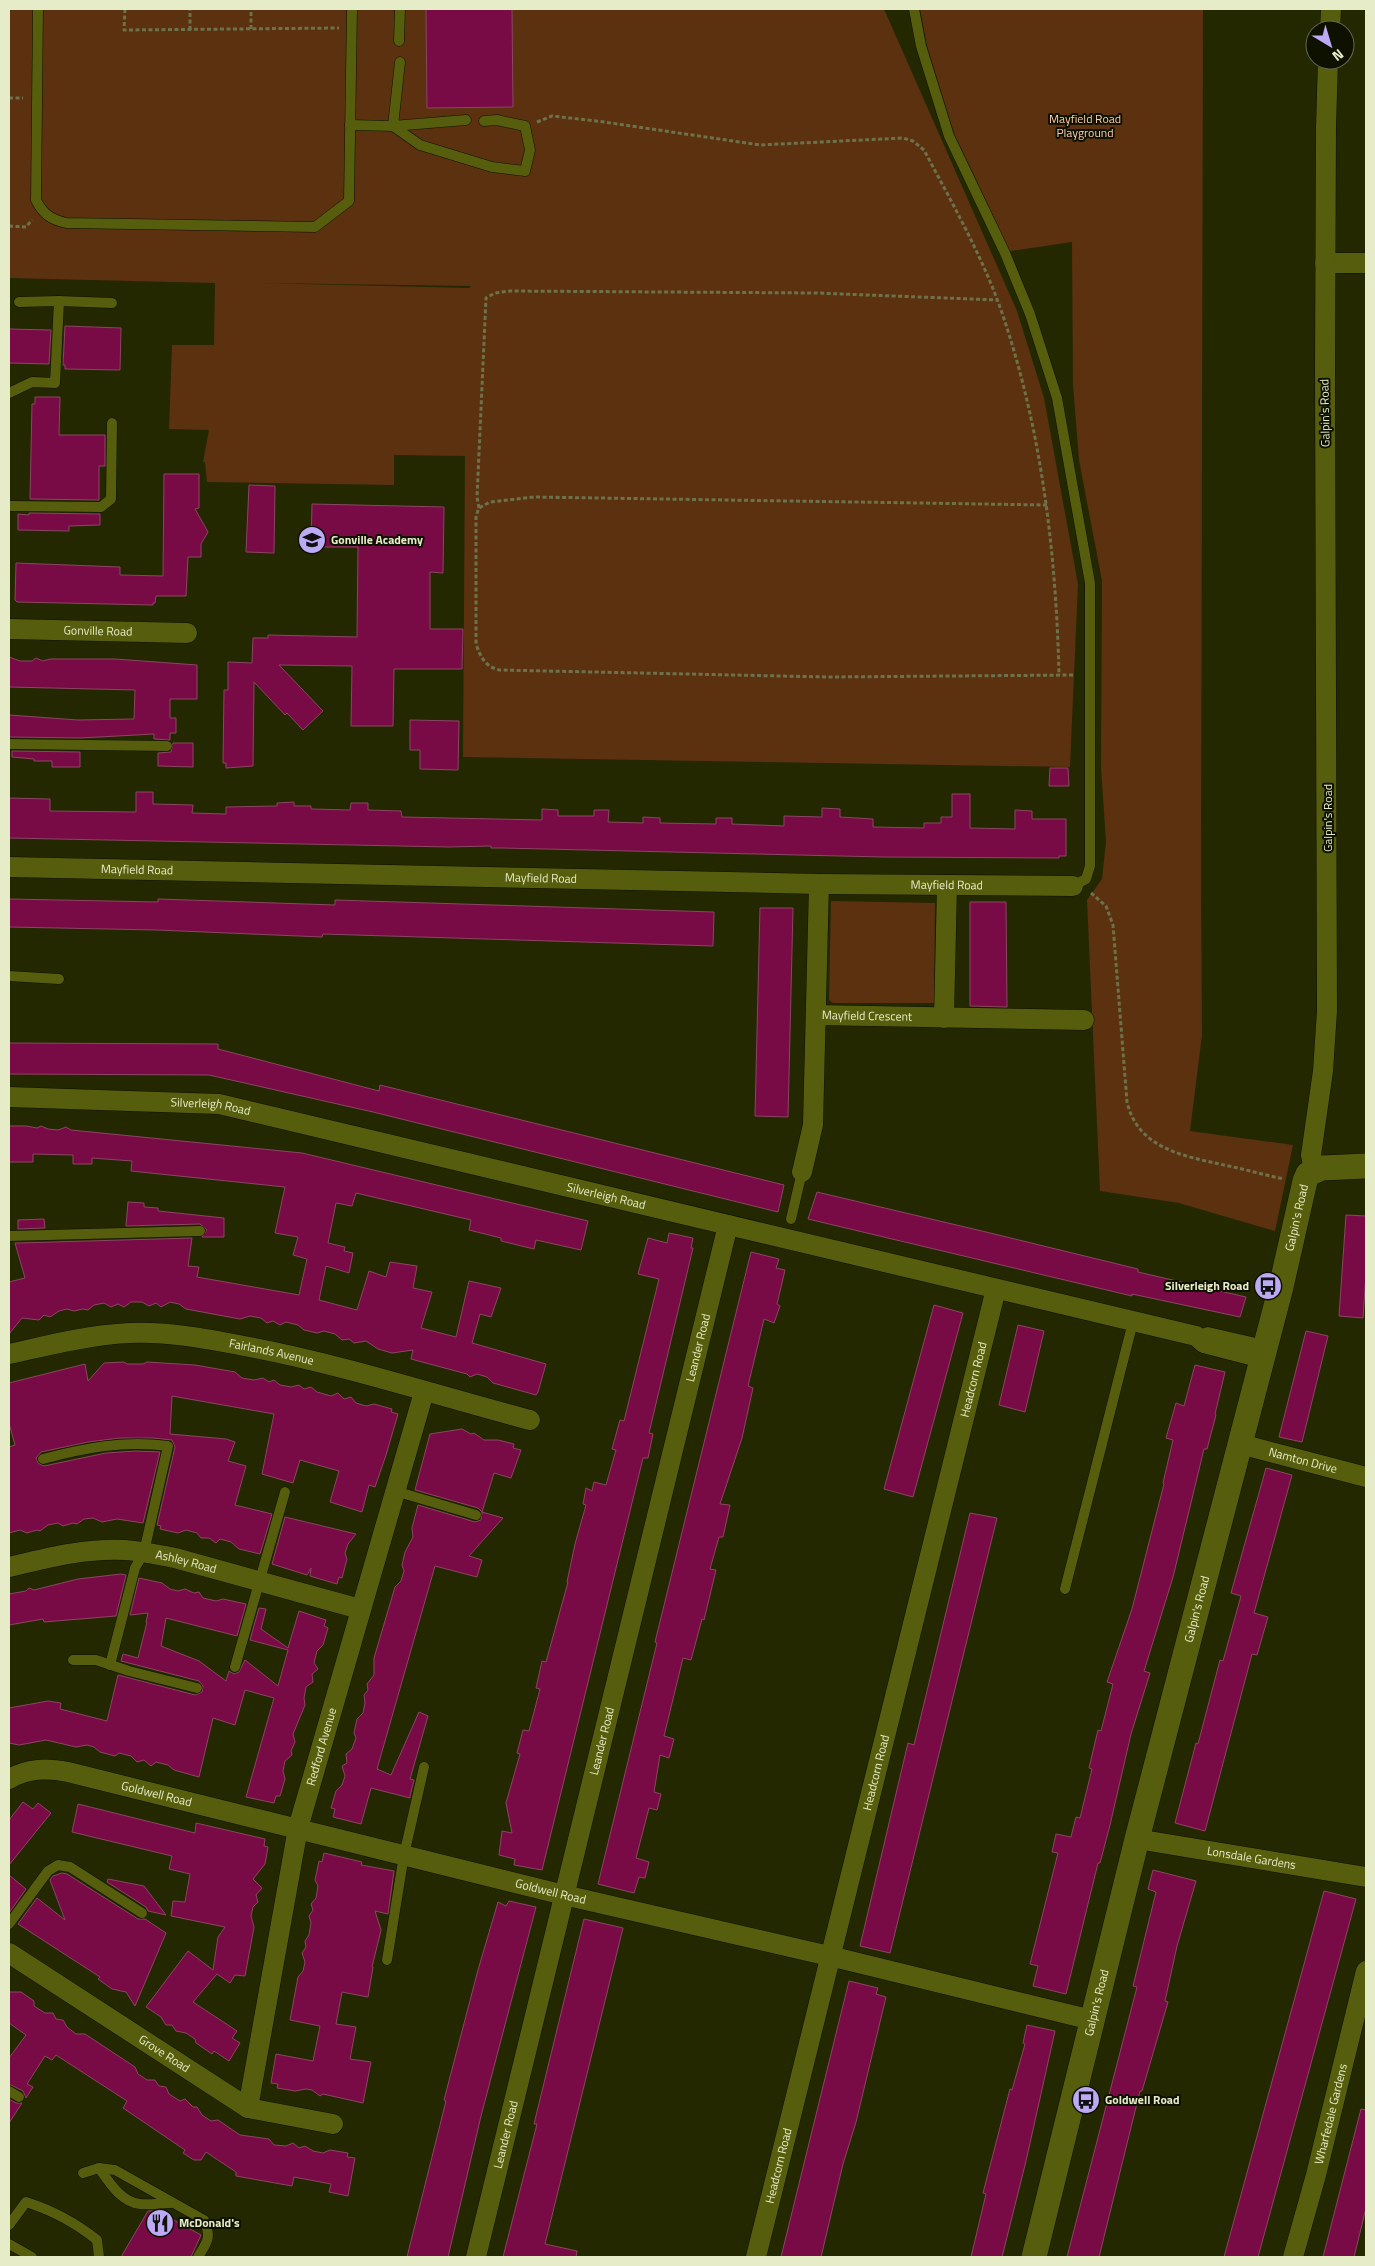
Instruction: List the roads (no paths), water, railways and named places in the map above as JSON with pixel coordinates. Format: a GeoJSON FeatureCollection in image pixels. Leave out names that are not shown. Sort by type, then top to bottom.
{"type":"FeatureCollection","features":[{"type":"Feature","properties":{"kind":"street","name":"Galpin's Road"},"geometry":{"type":"LineString","coordinates":[[1034,2257],[1137,1840],[1264,1352],[1305,1181],[1308,1174],[1314,1170],[1311,1155],[1323,1071],[1327,1011],[1325,263],[1328,70]]}},
{"type":"Feature","properties":{"kind":"street"},"geometry":{"type":"LineString","coordinates":[[1325,263],[1366,263]]}},
{"type":"Feature","properties":{"kind":"street","name":"Gonville Road"},"geometry":{"type":"LineString","coordinates":[[9,629],[187,633]]}},
{"type":"Feature","properties":{"kind":"street","name":"Mayfield Road"},"geometry":{"type":"LineString","coordinates":[[9,867],[819,884],[1077,885]]}},
{"type":"Feature","properties":{"kind":"street"},"geometry":{"type":"LineString","coordinates":[[816,1015],[819,884]]}},
{"type":"Feature","properties":{"kind":"street"},"geometry":{"type":"LineString","coordinates":[[944,1018],[947,885]]}},
{"type":"Feature","properties":{"kind":"street","name":"Mayfield Crescent"},"geometry":{"type":"LineString","coordinates":[[802,1172],[813,1125],[816,1015],[1084,1020]]}},
{"type":"Feature","properties":{"kind":"street","name":"Silverleigh Road"},"geometry":{"type":"LineString","coordinates":[[9,1097],[219,1104],[728,1225],[789,1229],[996,1289],[1196,1336],[1204,1342],[1264,1352]]}},
{"type":"Feature","properties":{"kind":"street"},"geometry":{"type":"LineString","coordinates":[[1314,1170],[1366,1166]]}},
{"type":"Feature","properties":{"kind":"street","name":"Leander Road"},"geometry":{"type":"LineString","coordinates":[[476,2257],[728,1225]]}},
{"type":"Feature","properties":{"kind":"street","name":"Headcorn Road"},"geometry":{"type":"LineString","coordinates":[[756,2257],[996,1289]]}},
{"type":"Feature","properties":{"kind":"street","name":"Fairlands Avenue"},"geometry":{"type":"LineString","coordinates":[[9,1354],[99,1336],[150,1333],[177,1335],[294,1356],[530,1420]]}},
{"type":"Feature","properties":{"kind":"street","name":"Redford Avenue"},"geometry":{"type":"LineString","coordinates":[[248,2108],[298,1828],[424,1392]]}},
{"type":"Feature","properties":{"kind":"street","name":"Namton Drive"},"geometry":{"type":"LineString","coordinates":[[1240,1444],[1366,1477]]}},
{"type":"Feature","properties":{"kind":"street","name":"Ashley Road"},"geometry":{"type":"LineString","coordinates":[[9,1567],[73,1553],[102,1550],[144,1552],[260,1581],[360,1610]]}},
{"type":"Feature","properties":{"kind":"street","name":"Goldwell Road"},"geometry":{"type":"LineString","coordinates":[[9,1778],[31,1770],[48,1768],[62,1770],[564,1895],[830,1956],[1092,2020]]}},
{"type":"Feature","properties":{"kind":"street","name":"Lonsdale Gardens"},"geometry":{"type":"LineString","coordinates":[[1137,1840],[1366,1877]]}},
{"type":"Feature","properties":{"kind":"street","name":"Grove Road"},"geometry":{"type":"LineString","coordinates":[[9,1953],[248,2108],[333,2124]]}},
{"type":"Feature","properties":{"kind":"street","name":"Wharfedale Gardens"},"geometry":{"type":"LineString","coordinates":[[1293,2257],[1366,1971]]}},
{"type":"Feature","properties":{"kind":"lane"},"geometry":{"type":"LineString","coordinates":[[38,9],[36,200],[41,211],[52,219],[66,223],[315,227],[349,201],[352,9]]}},
{"type":"Feature","properties":{"kind":"lane"},"geometry":{"type":"LineString","coordinates":[[398,9],[400,41]]}},
{"type":"Feature","properties":{"kind":"lane"},"geometry":{"type":"LineString","coordinates":[[914,9],[922,46],[949,136],[1005,253],[1026,305],[1057,398],[1090,583],[1090,866],[1086,879],[1077,885]]}},
{"type":"Feature","properties":{"kind":"lane"},"geometry":{"type":"LineString","coordinates":[[393,126],[400,62]]}},
{"type":"Feature","properties":{"kind":"lane"},"geometry":{"type":"LineString","coordinates":[[350,125],[393,126],[466,120]]}},
{"type":"Feature","properties":{"kind":"lane"},"geometry":{"type":"LineString","coordinates":[[393,126],[420,145],[492,167],[525,171],[530,150],[524,126],[496,120],[484,121]]}},
{"type":"Feature","properties":{"kind":"lane"},"geometry":{"type":"LineString","coordinates":[[9,393],[32,382],[55,383],[59,301]]}},
{"type":"Feature","properties":{"kind":"lane"},"geometry":{"type":"LineString","coordinates":[[19,302],[112,303]]}},
{"type":"Feature","properties":{"kind":"lane"},"geometry":{"type":"LineString","coordinates":[[9,506],[101,507],[111,499],[112,423]]}},
{"type":"Feature","properties":{"kind":"lane"},"geometry":{"type":"LineString","coordinates":[[9,744],[167,746]]}},
{"type":"Feature","properties":{"kind":"lane"},"geometry":{"type":"LineString","coordinates":[[9,976],[59,979]]}},
{"type":"Feature","properties":{"kind":"lane","name":"Mayfield Crescent"},"geometry":{"type":"LineString","coordinates":[[789,1229],[802,1172]]}},
{"type":"Feature","properties":{"kind":"lane"},"geometry":{"type":"LineString","coordinates":[[9,1236],[200,1231]]}},
{"type":"Feature","properties":{"kind":"lane"},"geometry":{"type":"LineString","coordinates":[[1065,1589],[1133,1322]]}},
{"type":"Feature","properties":{"kind":"lane"},"geometry":{"type":"LineString","coordinates":[[43,1458],[104,1445],[168,1446],[144,1552],[135,1568],[110,1665]]}},
{"type":"Feature","properties":{"kind":"lane"},"geometry":{"type":"LineString","coordinates":[[395,1491],[476,1514]]}},
{"type":"Feature","properties":{"kind":"lane"},"geometry":{"type":"LineString","coordinates":[[235,1667],[285,1492]]}},
{"type":"Feature","properties":{"kind":"lane"},"geometry":{"type":"LineString","coordinates":[[73,1660],[96,1660],[129,1672],[198,1688]]}},
{"type":"Feature","properties":{"kind":"lane"},"geometry":{"type":"LineString","coordinates":[[387,1960],[404,1855],[424,1767]]}},
{"type":"Feature","properties":{"kind":"lane"},"geometry":{"type":"LineString","coordinates":[[9,1924],[48,1871],[58,1865],[70,1867],[142,1913]]}},
{"type":"Feature","properties":{"kind":"lane"},"geometry":{"type":"LineString","coordinates":[[9,2091],[19,2097]]}},
{"type":"Feature","properties":{"kind":"lane"},"geometry":{"type":"LineString","coordinates":[[83,2173],[99,2168],[115,2170],[204,2220],[209,2238],[198,2257]]}},
{"type":"Feature","properties":{"kind":"lane"},"geometry":{"type":"LineString","coordinates":[[99,2168],[120,2194],[129,2200],[140,2204],[171,2203]]}},
{"type":"Feature","properties":{"kind":"lane"},"geometry":{"type":"LineString","coordinates":[[9,2225],[26,2202],[44,2208],[87,2232],[97,2240],[99,2257]]}},
{"type":"Feature","properties":{"kind":"lane"},"geometry":{"type":"LineString","coordinates":[[9,2244],[32,2257]]}},
{"type":"Feature","properties":{"kind":"place","name":"Gonville Academy"},"geometry":{"type":"Point","coordinates":[312,540]}},
{"type":"Feature","properties":{"kind":"place","name":"Silverleigh Road"},"geometry":{"type":"Point","coordinates":[1268,1286]}},
{"type":"Feature","properties":{"kind":"place","name":"Goldwell Road"},"geometry":{"type":"Point","coordinates":[1086,2100]}},
{"type":"Feature","properties":{"kind":"place","name":"McDonald's"},"geometry":{"type":"Point","coordinates":[160,2223]}},
{"type":"Feature","properties":{"kind":"park label","name":"Mayfield Road Playground"},"geometry":{"type":"Point","coordinates":[1085,126]}}]}
